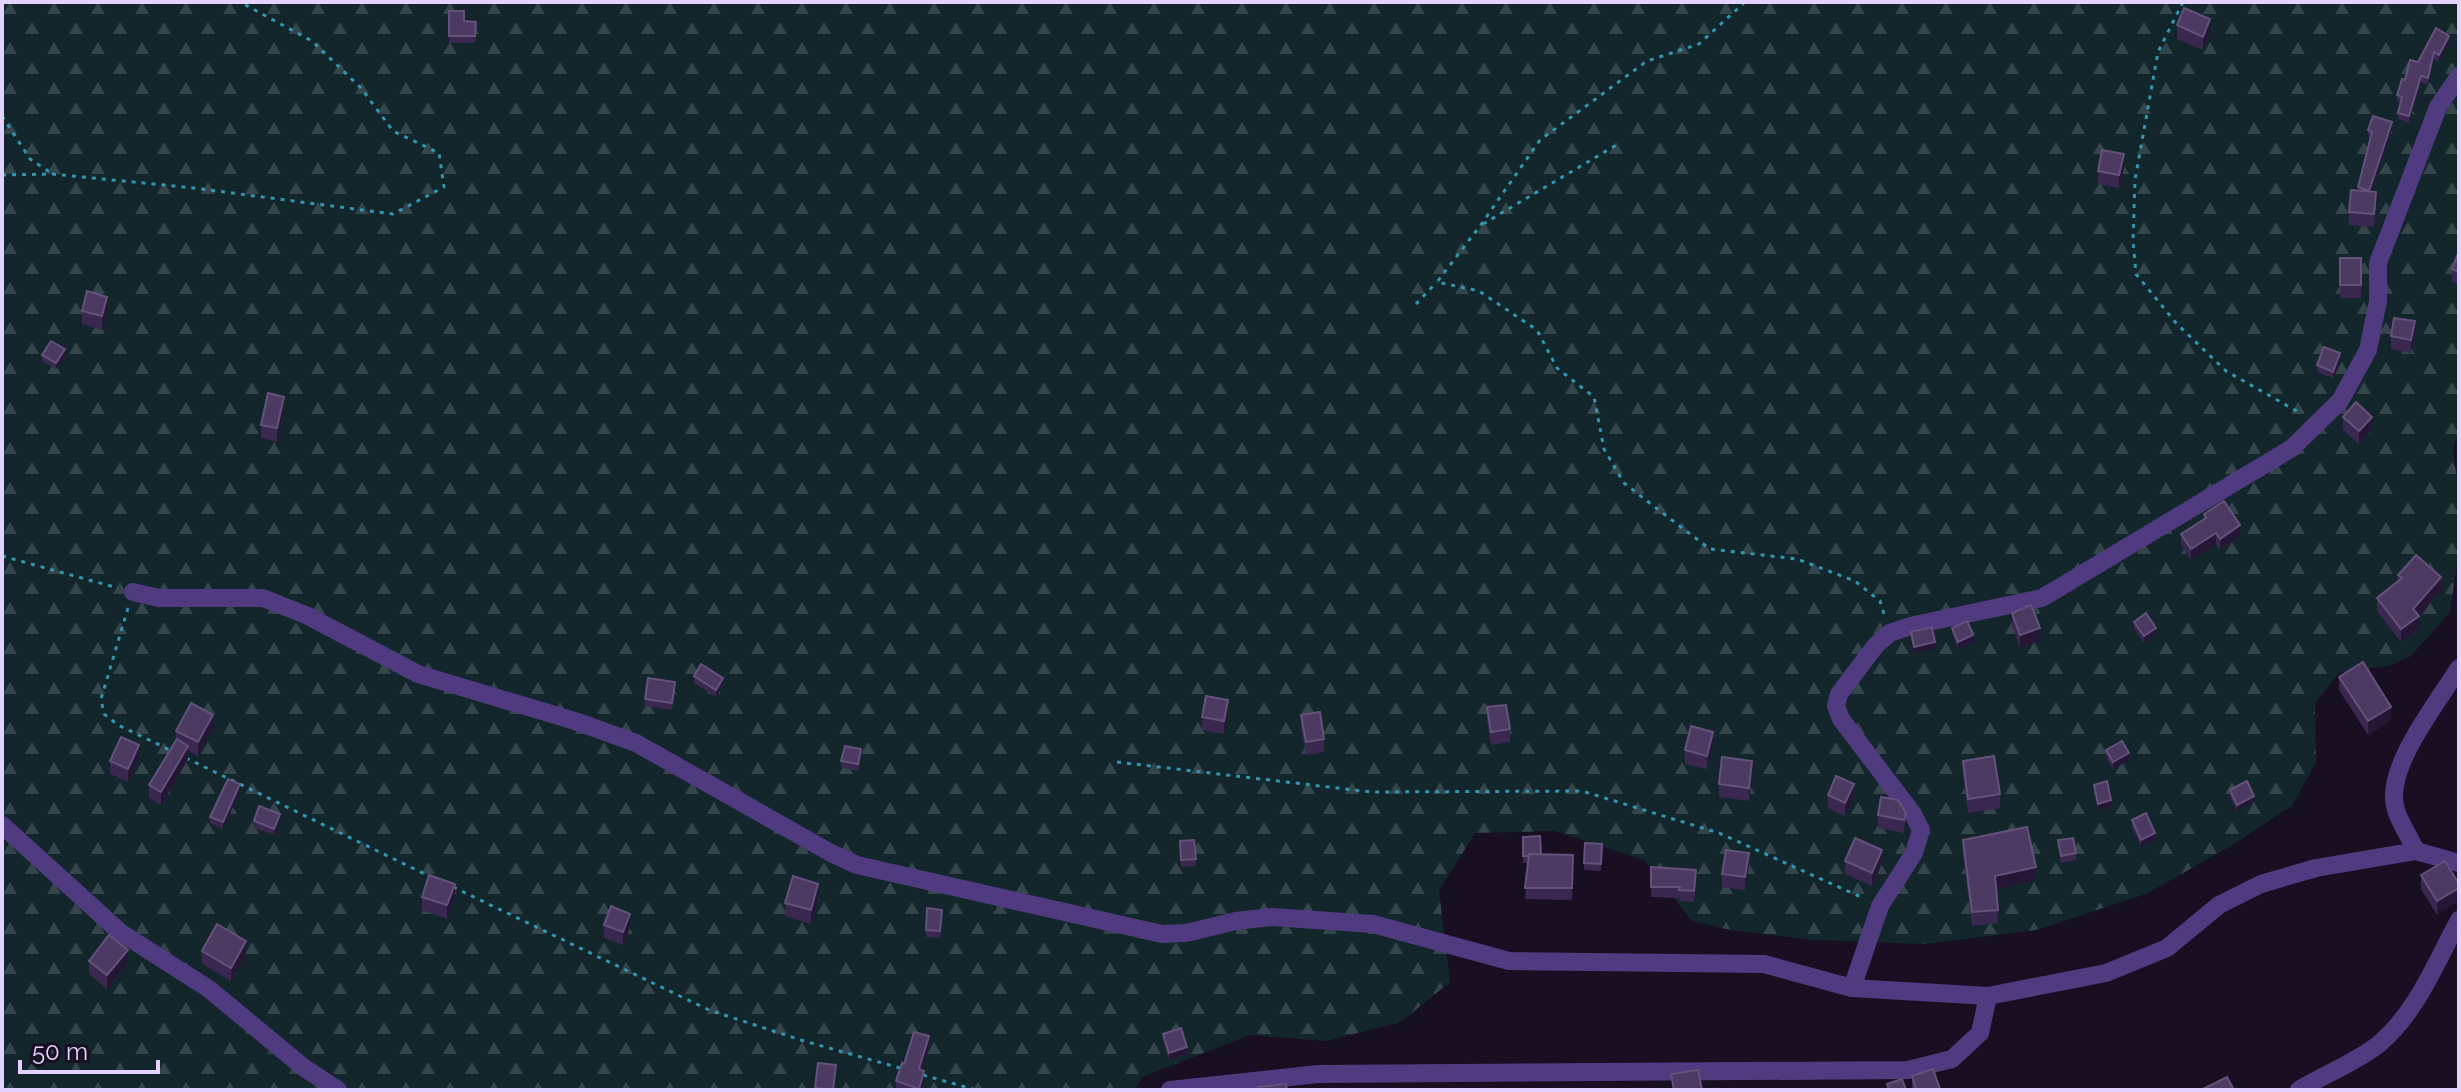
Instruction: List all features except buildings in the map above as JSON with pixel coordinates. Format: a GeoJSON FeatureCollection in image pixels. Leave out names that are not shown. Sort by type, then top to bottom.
{"type":"FeatureCollection","features":[{"type":"Feature","properties":{"kind":"street"},"geometry":{"type":"LineString","coordinates":[[1852,988],[1880,906],[1914,853],[1921,830],[1913,814],[1841,719],[1836,706],[1839,694],[1876,645],[1890,633],[2042,598],[2292,448],[2340,401],[2368,350],[2378,301],[2378,263],[2438,107],[2459,76]]}},
{"type":"Feature","properties":{"kind":"street"},"geometry":{"type":"LineString","coordinates":[[133,592],[159,598],[263,598],[308,616],[418,674],[575,721],[636,743],[857,865],[1162,934],[1186,933],[1236,921],[1272,917],[1373,924],[1509,961],[1764,964],[1852,988],[1988,996],[2106,973],[2167,948],[2219,905],[2261,884],[2316,868],[2416,851],[2459,863]]}},
{"type":"Feature","properties":{"kind":"street"},"geometry":{"type":"LineString","coordinates":[[2416,851],[2395,806],[2396,782],[2407,751],[2459,668]]}},
{"type":"Feature","properties":{"kind":"street"},"geometry":{"type":"LineString","coordinates":[[2,825],[120,932],[209,989],[303,1067],[338,1090]]}},
{"type":"Feature","properties":{"kind":"street"},"geometry":{"type":"LineString","coordinates":[[2299,1090],[2379,1044],[2407,1015],[2459,920]]}},
{"type":"Feature","properties":{"kind":"street"},"geometry":{"type":"LineString","coordinates":[[1170,1090],[1318,1074],[1908,1070],[1952,1059],[1980,1033],[1988,996]]}},
{"type":"Feature","properties":{"kind":"path"},"geometry":{"type":"LineString","coordinates":[[2,175],[52,174],[194,188],[393,214],[444,187],[439,153],[393,131],[361,88],[312,41],[240,2]]}},
{"type":"Feature","properties":{"kind":"path"},"geometry":{"type":"LineString","coordinates":[[1416,304],[1480,226],[1540,140],[1647,61],[1699,44],[1745,2]]}},
{"type":"Feature","properties":{"kind":"path"},"geometry":{"type":"LineString","coordinates":[[2183,2],[2158,52],[2135,180],[2133,241],[2136,274],[2176,323],[2226,371],[2318,422]]}},
{"type":"Feature","properties":{"kind":"path"},"geometry":{"type":"LineString","coordinates":[[2,116],[30,159],[52,174]]}},
{"type":"Feature","properties":{"kind":"path"},"geometry":{"type":"LineString","coordinates":[[1480,226],[1618,144]]}},
{"type":"Feature","properties":{"kind":"path"},"geometry":{"type":"LineString","coordinates":[[1437,282],[1479,291],[1537,330],[1557,368],[1594,397],[1604,449],[1624,483],[1669,518],[1710,549],[1797,559],[1855,581],[1880,601],[1890,633]]}},
{"type":"Feature","properties":{"kind":"path"},"geometry":{"type":"LineString","coordinates":[[2,556],[133,592],[101,699],[104,714],[118,725],[172,752]]}},
{"type":"Feature","properties":{"kind":"path"},"geometry":{"type":"LineString","coordinates":[[186,758],[438,880]]}},
{"type":"Feature","properties":{"kind":"path"},"geometry":{"type":"LineString","coordinates":[[1117,762],[1371,792],[1582,791],[1719,833],[1880,906]]}},
{"type":"Feature","properties":{"kind":"path"},"geometry":{"type":"LineString","coordinates":[[452,887],[709,1010],[905,1070]]}},
{"type":"Feature","properties":{"kind":"path"},"geometry":{"type":"LineString","coordinates":[[919,1074],[976,1090]]}},
{"type":"Feature","properties":{"kind":"green space"},"geometry":{"type":"Polygon","coordinates":[[[2,2],[2459,2],[2459,433],[2453,448],[2459,494],[2459,551],[2450,612],[2411,656],[2391,665],[2339,673],[2315,703],[2316,762],[2292,806],[2229,847],[2146,894],[2036,930],[1925,944],[1814,940],[1731,930],[1692,921],[1644,860],[1555,831],[1475,833],[1439,891],[1450,982],[1401,1022],[1326,1041],[1250,1035],[1142,1077],[1135,1090],[2,1090],[2,2]]]}}]}
